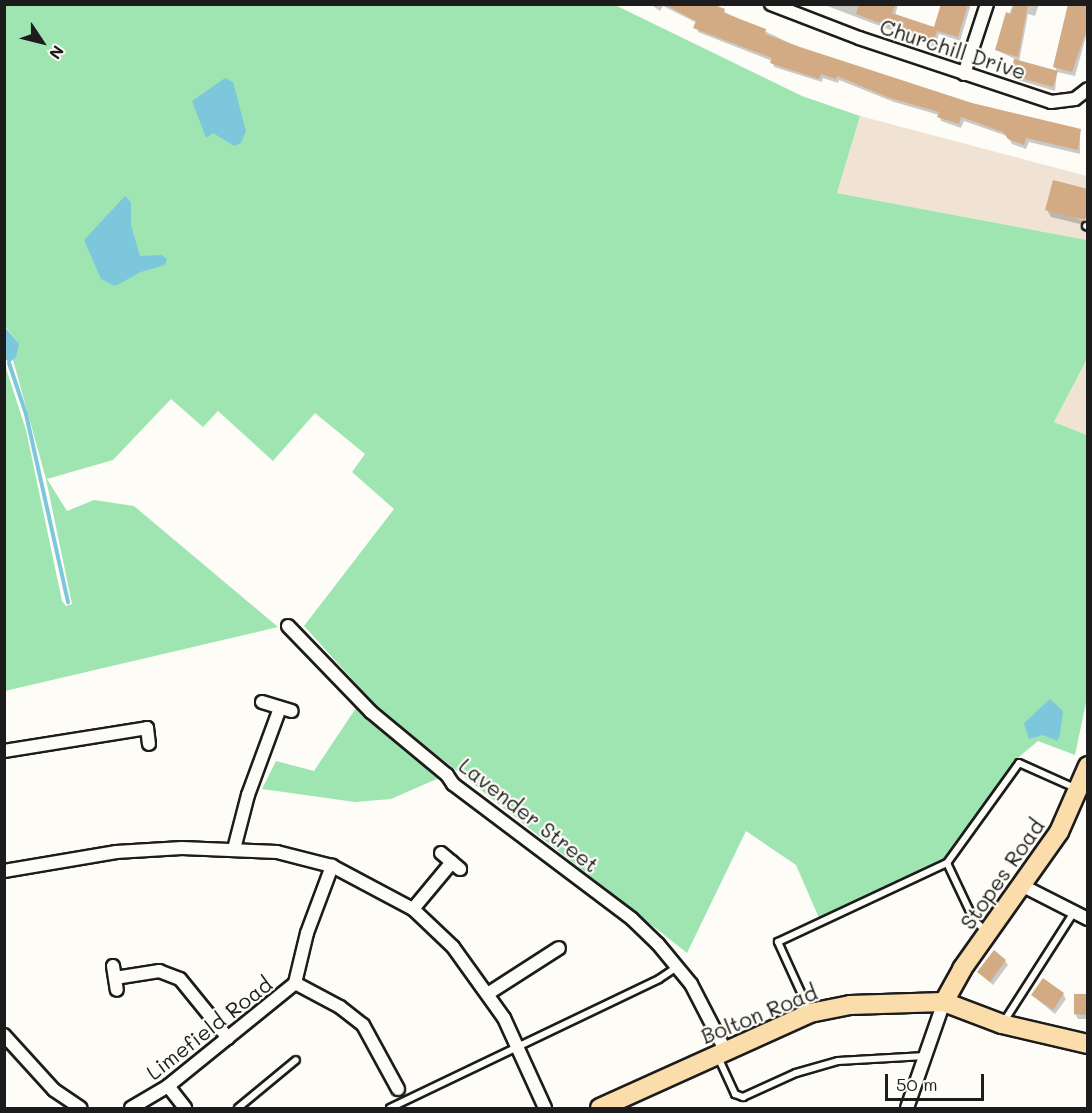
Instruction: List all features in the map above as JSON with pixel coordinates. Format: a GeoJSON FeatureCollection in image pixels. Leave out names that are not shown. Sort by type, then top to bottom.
{"type":"FeatureCollection","features":[{"type":"Feature","properties":{"kind":"main road","name":"Stopes Road"},"geometry":{"type":"LineString","coordinates":[[944,1002],[962,969],[1023,886],[1059,832],[1083,788],[1088,766]]}},
{"type":"Feature","properties":{"kind":"main road","name":"Bolton Road"},"geometry":{"type":"LineString","coordinates":[[600,1108],[810,1014],[850,1005],[944,1002]]}},
{"type":"Feature","properties":{"kind":"main road"},"geometry":{"type":"LineString","coordinates":[[944,1002],[1002,1024],[1088,1044]]}},
{"type":"Feature","properties":{"kind":"street","name":"Churchill Drive"},"geometry":{"type":"LineString","coordinates":[[771,4],[964,74],[1051,102],[1075,99],[1088,90]]}},
{"type":"Feature","properties":{"kind":"street"},"geometry":{"type":"LineString","coordinates":[[964,74],[987,4]]}},
{"type":"Feature","properties":{"kind":"street","name":"Lavender Street"},"geometry":{"type":"LineString","coordinates":[[288,626],[371,712],[447,775],[453,784],[632,918],[678,966],[691,984],[721,1052]]}},
{"type":"Feature","properties":{"kind":"street"},"geometry":{"type":"LineString","coordinates":[[234,849],[248,795],[286,710],[262,702]]}},
{"type":"Feature","properties":{"kind":"street"},"geometry":{"type":"LineString","coordinates":[[4,751],[147,728],[149,744]]}},
{"type":"Feature","properties":{"kind":"street"},"geometry":{"type":"LineString","coordinates":[[4,871],[116,852],[234,849],[277,852],[332,866],[413,909],[453,947],[489,993],[518,1047],[545,1108]]}},
{"type":"Feature","properties":{"kind":"street"},"geometry":{"type":"LineString","coordinates":[[413,909],[456,866],[441,853]]}},
{"type":"Feature","properties":{"kind":"street","name":"Limefield Road"},"geometry":{"type":"LineString","coordinates":[[131,1108],[168,1086],[295,982],[307,933],[332,866]]}},
{"type":"Feature","properties":{"kind":"street"},"geometry":{"type":"LineString","coordinates":[[1023,886],[1083,915]]}},
{"type":"Feature","properties":{"kind":"street"},"geometry":{"type":"LineString","coordinates":[[489,993],[554,952],[541,943]]}},
{"type":"Feature","properties":{"kind":"street"},"geometry":{"type":"LineString","coordinates":[[115,978],[159,971],[180,979],[228,1038]]}},
{"type":"Feature","properties":{"kind":"street"},"geometry":{"type":"LineString","coordinates":[[295,982],[340,1007],[363,1025],[398,1080]]}},
{"type":"Feature","properties":{"kind":"street"},"geometry":{"type":"LineString","coordinates":[[907,1108],[944,1002]]}},
{"type":"Feature","properties":{"kind":"street"},"geometry":{"type":"LineString","coordinates":[[4,1035],[54,1090],[81,1108]]}},
{"type":"Feature","properties":{"kind":"street"},"geometry":{"type":"LineString","coordinates":[[168,1086],[185,1108]]}},
{"type":"Feature","properties":{"kind":"lane"},"geometry":{"type":"LineString","coordinates":[[810,1014],[777,942],[947,864],[1019,763],[1083,788]]}},
{"type":"Feature","properties":{"kind":"lane"},"geometry":{"type":"LineString","coordinates":[[947,864],[974,920],[989,933]]}},
{"type":"Feature","properties":{"kind":"lane"},"geometry":{"type":"LineString","coordinates":[[1002,1024],[1083,915]]}},
{"type":"Feature","properties":{"kind":"lane"},"geometry":{"type":"LineString","coordinates":[[390,1108],[659,979],[678,966]]}},
{"type":"Feature","properties":{"kind":"lane"},"geometry":{"type":"LineString","coordinates":[[721,1052],[739,1096],[838,1061],[924,1056]]}},
{"type":"Feature","properties":{"kind":"lane"},"geometry":{"type":"LineString","coordinates":[[238,1108],[296,1060]]}},
{"type":"Feature","properties":{"kind":"shaded area"},"geometry":{"type":"Polygon","coordinates":[[[860,116],[1087,176],[1087,240],[837,193],[860,116]]]}},
{"type":"Feature","properties":{"kind":"shaded area"},"geometry":{"type":"Polygon","coordinates":[[[1087,359],[1087,435],[1054,422],[1087,359]]]}},
{"type":"Feature","properties":{"kind":"green space"},"geometry":{"type":"Polygon","coordinates":[[[5,5],[615,5],[802,96],[860,116],[837,193],[1087,240],[1087,359],[1054,422],[1087,435],[1088,693],[1075,755],[1038,741],[1020,756],[944,860],[819,918],[796,865],[746,831],[687,953],[380,710],[304,626],[394,509],[352,472],[365,454],[315,413],[273,461],[218,411],[203,427],[171,399],[113,460],[47,479],[67,511],[94,500],[134,506],[278,627],[5,691],[4,362],[26,430],[62,601],[66,606],[72,604],[46,479],[13,360],[17,342],[5,326],[5,5]]]}},
{"type":"Feature","properties":{"kind":"green space"},"geometry":{"type":"Polygon","coordinates":[[[358,705],[439,778],[391,799],[355,802],[262,789],[276,761],[314,771],[358,705]]]}},
{"type":"Feature","properties":{"kind":"water"},"geometry":{"type":"Polygon","coordinates":[[[225,78],[233,82],[246,131],[241,143],[234,146],[213,133],[206,138],[192,101],[225,78]]]}},
{"type":"Feature","properties":{"kind":"water"},"geometry":{"type":"Polygon","coordinates":[[[125,196],[131,202],[131,225],[140,256],[162,255],[167,259],[165,265],[141,272],[115,286],[101,279],[84,240],[125,196]]]}},
{"type":"Feature","properties":{"kind":"water"},"geometry":{"type":"Polygon","coordinates":[[[4,326],[19,344],[16,357],[9,363],[5,358],[4,326]]]}},
{"type":"Feature","properties":{"kind":"water"},"geometry":{"type":"Polygon","coordinates":[[[1050,699],[1063,711],[1057,741],[1043,735],[1029,739],[1024,723],[1050,699]]]}},
{"type":"Feature","properties":{"kind":"building"},"geometry":{"type":"Polygon","coordinates":[[[664,4],[712,4],[725,9],[724,13],[766,29],[765,34],[800,47],[972,103],[1081,129],[1078,150],[1026,138],[1024,145],[1008,139],[1003,132],[961,117],[959,124],[937,117],[939,112],[890,98],[837,76],[836,79],[821,74],[819,79],[770,63],[772,58],[693,28],[696,21],[664,4]]]}},
{"type":"Feature","properties":{"kind":"building"},"geometry":{"type":"Polygon","coordinates":[[[859,4],[896,4],[892,13],[934,27],[941,4],[968,4],[958,37],[937,31],[933,43],[856,14],[859,4]]]}},
{"type":"Feature","properties":{"kind":"building"},"geometry":{"type":"Polygon","coordinates":[[[1014,4],[1028,4],[1018,57],[995,50],[1006,12],[1011,14],[1014,4]]]}},
{"type":"Feature","properties":{"kind":"building"},"geometry":{"type":"Polygon","coordinates":[[[1068,4],[1088,4],[1088,26],[1072,72],[1053,67],[1068,4]]]}},
{"type":"Feature","properties":{"kind":"building"},"geometry":{"type":"Polygon","coordinates":[[[1014,59],[1058,71],[1053,87],[1010,75],[1014,59]]]}},
{"type":"Feature","properties":{"kind":"building"},"geometry":{"type":"Polygon","coordinates":[[[1053,180],[1088,189],[1085,220],[1045,210],[1053,180]]]}},
{"type":"Feature","properties":{"kind":"building"},"geometry":{"type":"Polygon","coordinates":[[[994,950],[1006,960],[990,982],[977,972],[994,950]]]}},
{"type":"Feature","properties":{"kind":"building"},"geometry":{"type":"Polygon","coordinates":[[[1043,978],[1064,993],[1053,1010],[1031,995],[1043,978]]]}},
{"type":"Feature","properties":{"kind":"building"},"geometry":{"type":"Polygon","coordinates":[[[1074,994],[1088,994],[1088,1015],[1074,1014],[1074,994]]]}},
{"type":"Feature","properties":{"kind":"waterway"},"geometry":{"type":"LineString","coordinates":[[9,363],[26,414],[68,602]]}}]}
